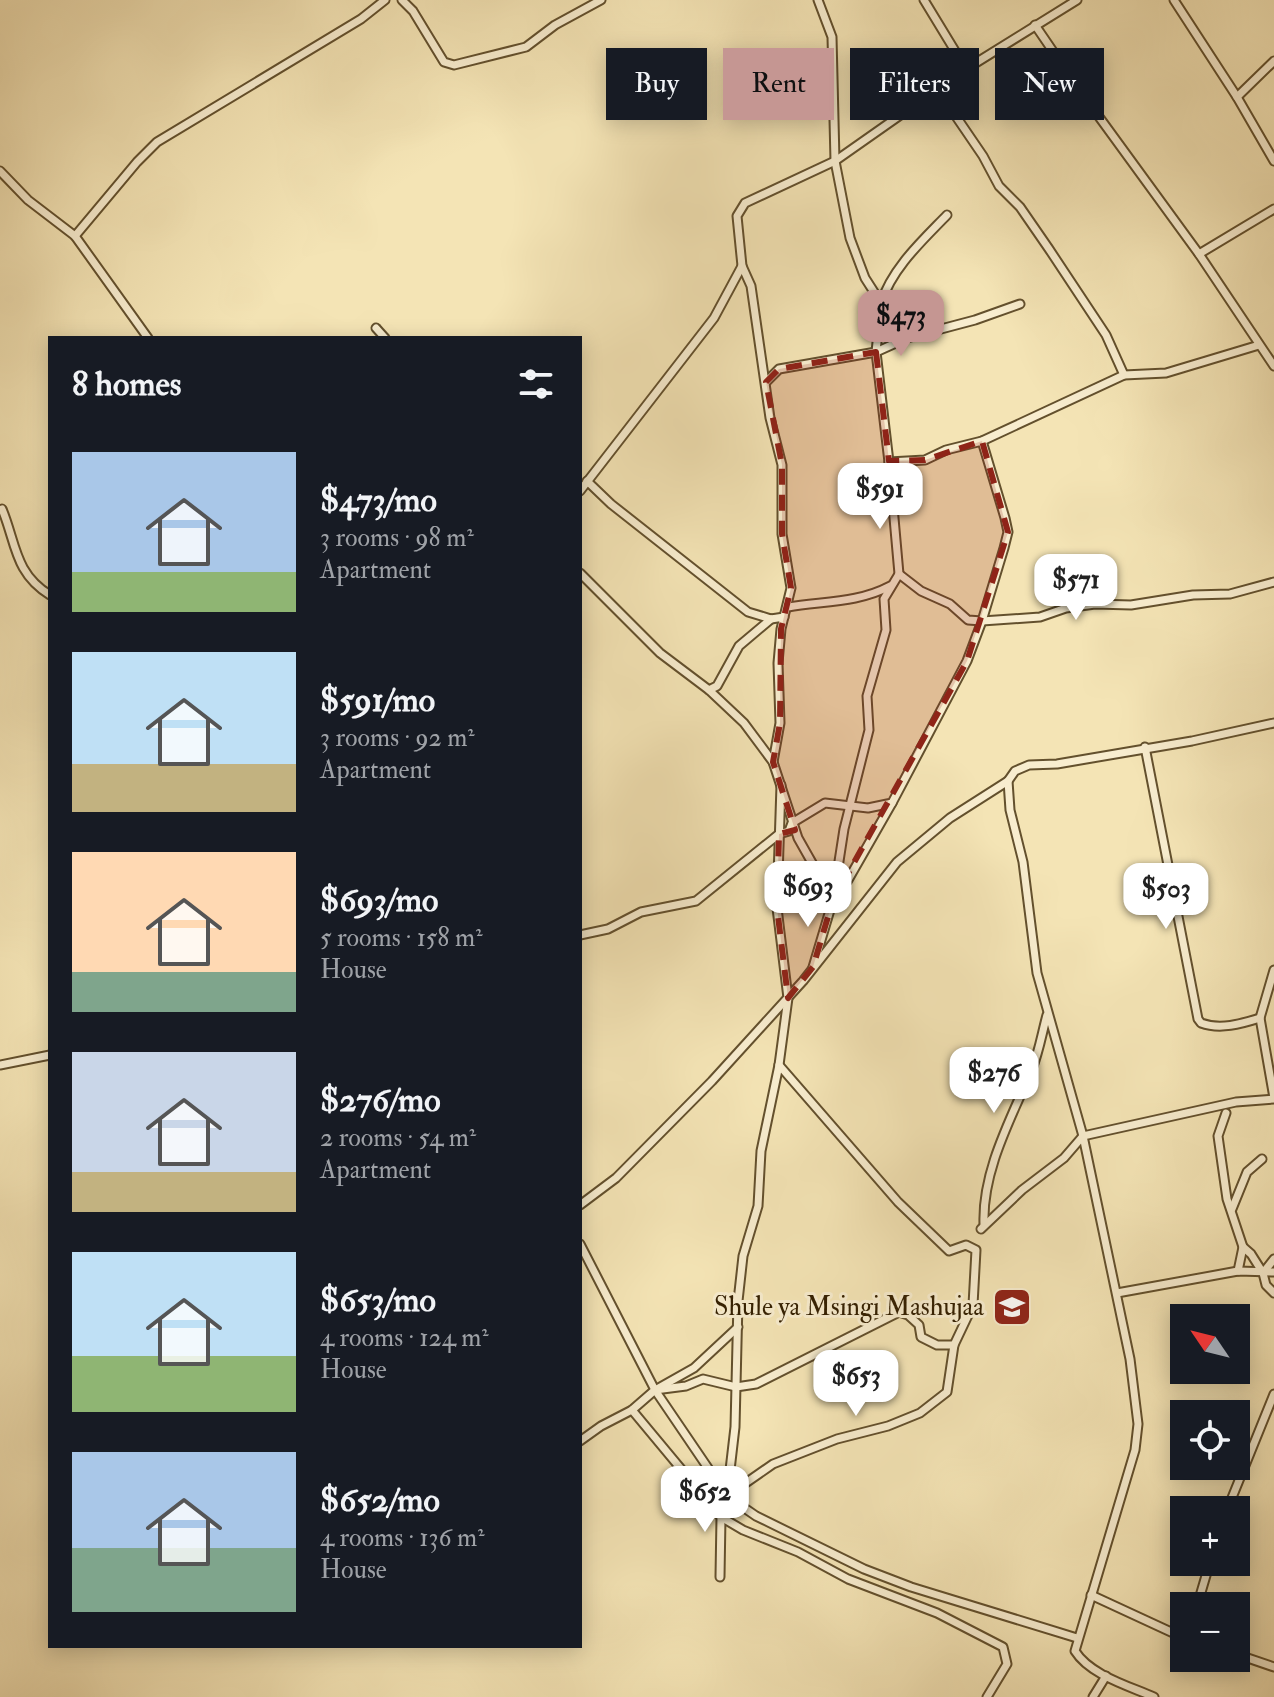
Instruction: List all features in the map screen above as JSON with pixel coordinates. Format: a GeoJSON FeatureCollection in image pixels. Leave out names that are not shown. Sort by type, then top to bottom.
{"type":"FeatureCollection","features":[{"type":"Feature","properties":{"kind":"street"},"geometry":{"type":"LineString","coordinates":[[402,0],[413,11],[444,62],[454,65],[526,47],[555,25],[601,0]]}},
{"type":"Feature","properties":{"kind":"street"},"geometry":{"type":"LineString","coordinates":[[818,0],[832,37],[835,161],[850,238],[865,278],[881,303]]}},
{"type":"Feature","properties":{"kind":"street"},"geometry":{"type":"LineString","coordinates":[[924,0],[953,48]]}},
{"type":"Feature","properties":{"kind":"street"},"geometry":{"type":"LineString","coordinates":[[979,61],[1077,0]]}},
{"type":"Feature","properties":{"kind":"street"},"geometry":{"type":"LineString","coordinates":[[1174,0],[1274,161]]}},
{"type":"Feature","properties":{"kind":"street"},"geometry":{"type":"LineString","coordinates":[[75,236],[157,142],[243,92],[380,2]]}},
{"type":"Feature","properties":{"kind":"street"},"geometry":{"type":"LineString","coordinates":[[1035,25],[1199,254],[1274,366]]}},
{"type":"Feature","properties":{"kind":"street"},"geometry":{"type":"LineString","coordinates":[[1237,97],[1274,61]]}},
{"type":"Feature","properties":{"kind":"street"},"geometry":{"type":"LineString","coordinates":[[773,762],[780,723],[778,663],[791,588],[782,534],[782,465],[770,418],[751,286],[742,266],[737,216],[745,203],[835,161],[894,120]]}},
{"type":"Feature","properties":{"kind":"street"},"geometry":{"type":"LineString","coordinates":[[958,120],[999,186],[1020,207],[1106,335],[1124,375]]}},
{"type":"Feature","properties":{"kind":"street"},"geometry":{"type":"LineString","coordinates":[[0,171],[28,200],[75,236],[147,336]]}},
{"type":"Feature","properties":{"kind":"street"},"geometry":{"type":"LineString","coordinates":[[1199,254],[1274,209]]}},
{"type":"Feature","properties":{"kind":"street"},"geometry":{"type":"LineString","coordinates":[[813,967],[833,900],[850,805],[869,730],[867,696],[886,630],[884,599],[899,574],[876,352],[881,303],[886,286],[903,262],[947,215]]}},
{"type":"Feature","properties":{"kind":"street"},"geometry":{"type":"LineString","coordinates":[[582,488],[714,318],[742,266]]}},
{"type":"Feature","properties":{"kind":"street"},"geometry":{"type":"LineString","coordinates":[[766,382],[779,369],[876,352],[907,338],[1020,304]]}},
{"type":"Feature","properties":{"kind":"street"},"geometry":{"type":"LineString","coordinates":[[376,328],[383,336]]}},
{"type":"Feature","properties":{"kind":"street"},"geometry":{"type":"LineString","coordinates":[[889,462],[925,460],[946,450],[982,441],[1124,375],[1166,373],[1259,345]]}},
{"type":"Feature","properties":{"kind":"street"},"geometry":{"type":"LineString","coordinates":[[833,900],[848,880],[892,803],[967,661],[982,621],[1008,532],[982,441]]}},
{"type":"Feature","properties":{"kind":"street"},"geometry":{"type":"LineString","coordinates":[[587,481],[611,504],[748,612],[771,619],[784,617]]}},
{"type":"Feature","properties":{"kind":"street"},"geometry":{"type":"LineString","coordinates":[[2,509],[21,566],[39,588],[48,594]]}},
{"type":"Feature","properties":{"kind":"street"},"geometry":{"type":"LineString","coordinates":[[899,574],[921,591],[950,604],[968,620],[982,621],[1040,617],[1066,608],[1095,604],[1131,605],[1193,595],[1230,594],[1274,582]]}},
{"type":"Feature","properties":{"kind":"street"},"geometry":{"type":"LineString","coordinates":[[582,575],[660,653],[709,690],[744,723],[773,762],[792,823],[833,900]]}},
{"type":"Feature","properties":{"kind":"street"},"geometry":{"type":"LineString","coordinates":[[788,607],[850,601],[892,586]]}},
{"type":"Feature","properties":{"kind":"street"},"geometry":{"type":"LineString","coordinates":[[709,690],[717,686],[739,646],[771,619]]}},
{"type":"Feature","properties":{"kind":"street"},"geometry":{"type":"LineString","coordinates":[[582,1204],[616,1178],[651,1144],[788,998],[897,862],[950,818],[1008,781],[1015,771],[1029,765],[1057,764],[1192,741],[1274,723]]}},
{"type":"Feature","properties":{"kind":"street"},"geometry":{"type":"LineString","coordinates":[[1145,747],[1198,1019],[1201,1023],[1216,1027],[1239,1025],[1260,1018]]}},
{"type":"Feature","properties":{"kind":"street"},"geometry":{"type":"LineString","coordinates":[[1008,781],[1010,810],[1023,862],[1037,973],[1083,1136],[1130,1359],[1138,1424],[1135,1450],[1075,1651],[1080,1659],[1106,1676],[1154,1697]]}},
{"type":"Feature","properties":{"kind":"street"},"geometry":{"type":"LineString","coordinates":[[720,1577],[721,1517],[727,1496],[735,1427],[743,1256],[758,1206],[761,1151],[779,1065],[788,998],[777,908],[781,785]]}},
{"type":"Feature","properties":{"kind":"street"},"geometry":{"type":"LineString","coordinates":[[582,935],[608,929],[641,912],[696,901],[779,834],[789,831],[792,823],[825,803],[868,808],[892,803]]}},
{"type":"Feature","properties":{"kind":"street"},"geometry":{"type":"LineString","coordinates":[[1048,1013],[1033,1067],[1009,1117],[984,1203],[983,1226],[1022,1190],[1064,1158],[1083,1136],[1236,1102],[1274,1098],[1260,1018],[1274,970]]}},
{"type":"Feature","properties":{"kind":"street"},"geometry":{"type":"LineString","coordinates":[[0,1065],[48,1055]]}},
{"type":"Feature","properties":{"kind":"street"},"geometry":{"type":"LineString","coordinates":[[727,1496],[773,1464],[837,1439],[888,1426],[920,1413],[947,1392],[954,1345],[973,1305],[976,1250],[966,1245],[949,1251],[898,1202],[779,1065]]}},
{"type":"Feature","properties":{"kind":"street"},"geometry":{"type":"LineString","coordinates":[[1226,1113],[1218,1136],[1227,1199],[1243,1247],[1238,1271]]}},
{"type":"Feature","properties":{"kind":"street"},"geometry":{"type":"LineString","coordinates":[[1232,1211],[1247,1172],[1262,1159]]}},
{"type":"Feature","properties":{"kind":"street"},"geometry":{"type":"LineString","coordinates":[[1243,1247],[1251,1254],[1263,1273],[1266,1285],[1274,1293]]}},
{"type":"Feature","properties":{"kind":"street"},"geometry":{"type":"LineString","coordinates":[[582,1248],[655,1390],[727,1496],[756,1516],[864,1569],[911,1587],[1077,1638]]}},
{"type":"Feature","properties":{"kind":"street"},"geometry":{"type":"LineString","coordinates":[[1263,1273],[1274,1259]]}},
{"type":"Feature","properties":{"kind":"street"},"geometry":{"type":"LineString","coordinates":[[1117,1293],[1238,1271],[1274,1272]]}},
{"type":"Feature","properties":{"kind":"street"},"geometry":{"type":"LineString","coordinates":[[655,1390],[686,1386],[703,1379],[736,1387],[756,1384],[899,1312],[919,1325],[921,1337],[937,1345],[954,1345]]}},
{"type":"Feature","properties":{"kind":"street"},"geometry":{"type":"LineString","coordinates":[[582,1440],[632,1410],[655,1390],[694,1368],[738,1327]]}},
{"type":"Feature","properties":{"kind":"street"},"geometry":{"type":"LineString","coordinates":[[1233,1496],[1274,1394]]}},
{"type":"Feature","properties":{"kind":"street"},"geometry":{"type":"LineString","coordinates":[[632,1410],[721,1517],[848,1579],[937,1613],[1003,1647],[1007,1664],[987,1697]]}},
{"type":"Feature","properties":{"kind":"street"},"geometry":{"type":"LineString","coordinates":[[1091,1595],[1170,1632]]}},
{"type":"Feature","properties":{"kind":"street"},"geometry":{"type":"LineString","coordinates":[[1250,1659],[1274,1667]]}},
{"type":"Feature","properties":{"kind":"street"},"geometry":{"type":"LineString","coordinates":[[1093,1697],[1106,1676]]}},
{"type":"Feature","properties":{"kind":"highlighted area"},"geometry":{"type":"Polygon","coordinates":[[[876,352],[889,461],[925,460],[982,441],[1008,532],[967,661],[833,900],[813,967],[788,998],[777,908],[779,834],[795,830],[773,762],[780,723],[781,629],[791,588],[782,534],[782,465],[766,382],[779,369],[876,352]]]}},
{"type":"Feature","properties":{"kind":"place","name":"Shule ya Msingi Mashujaa"},"geometry":{"type":"Point","coordinates":[1012,1307]}}]}
